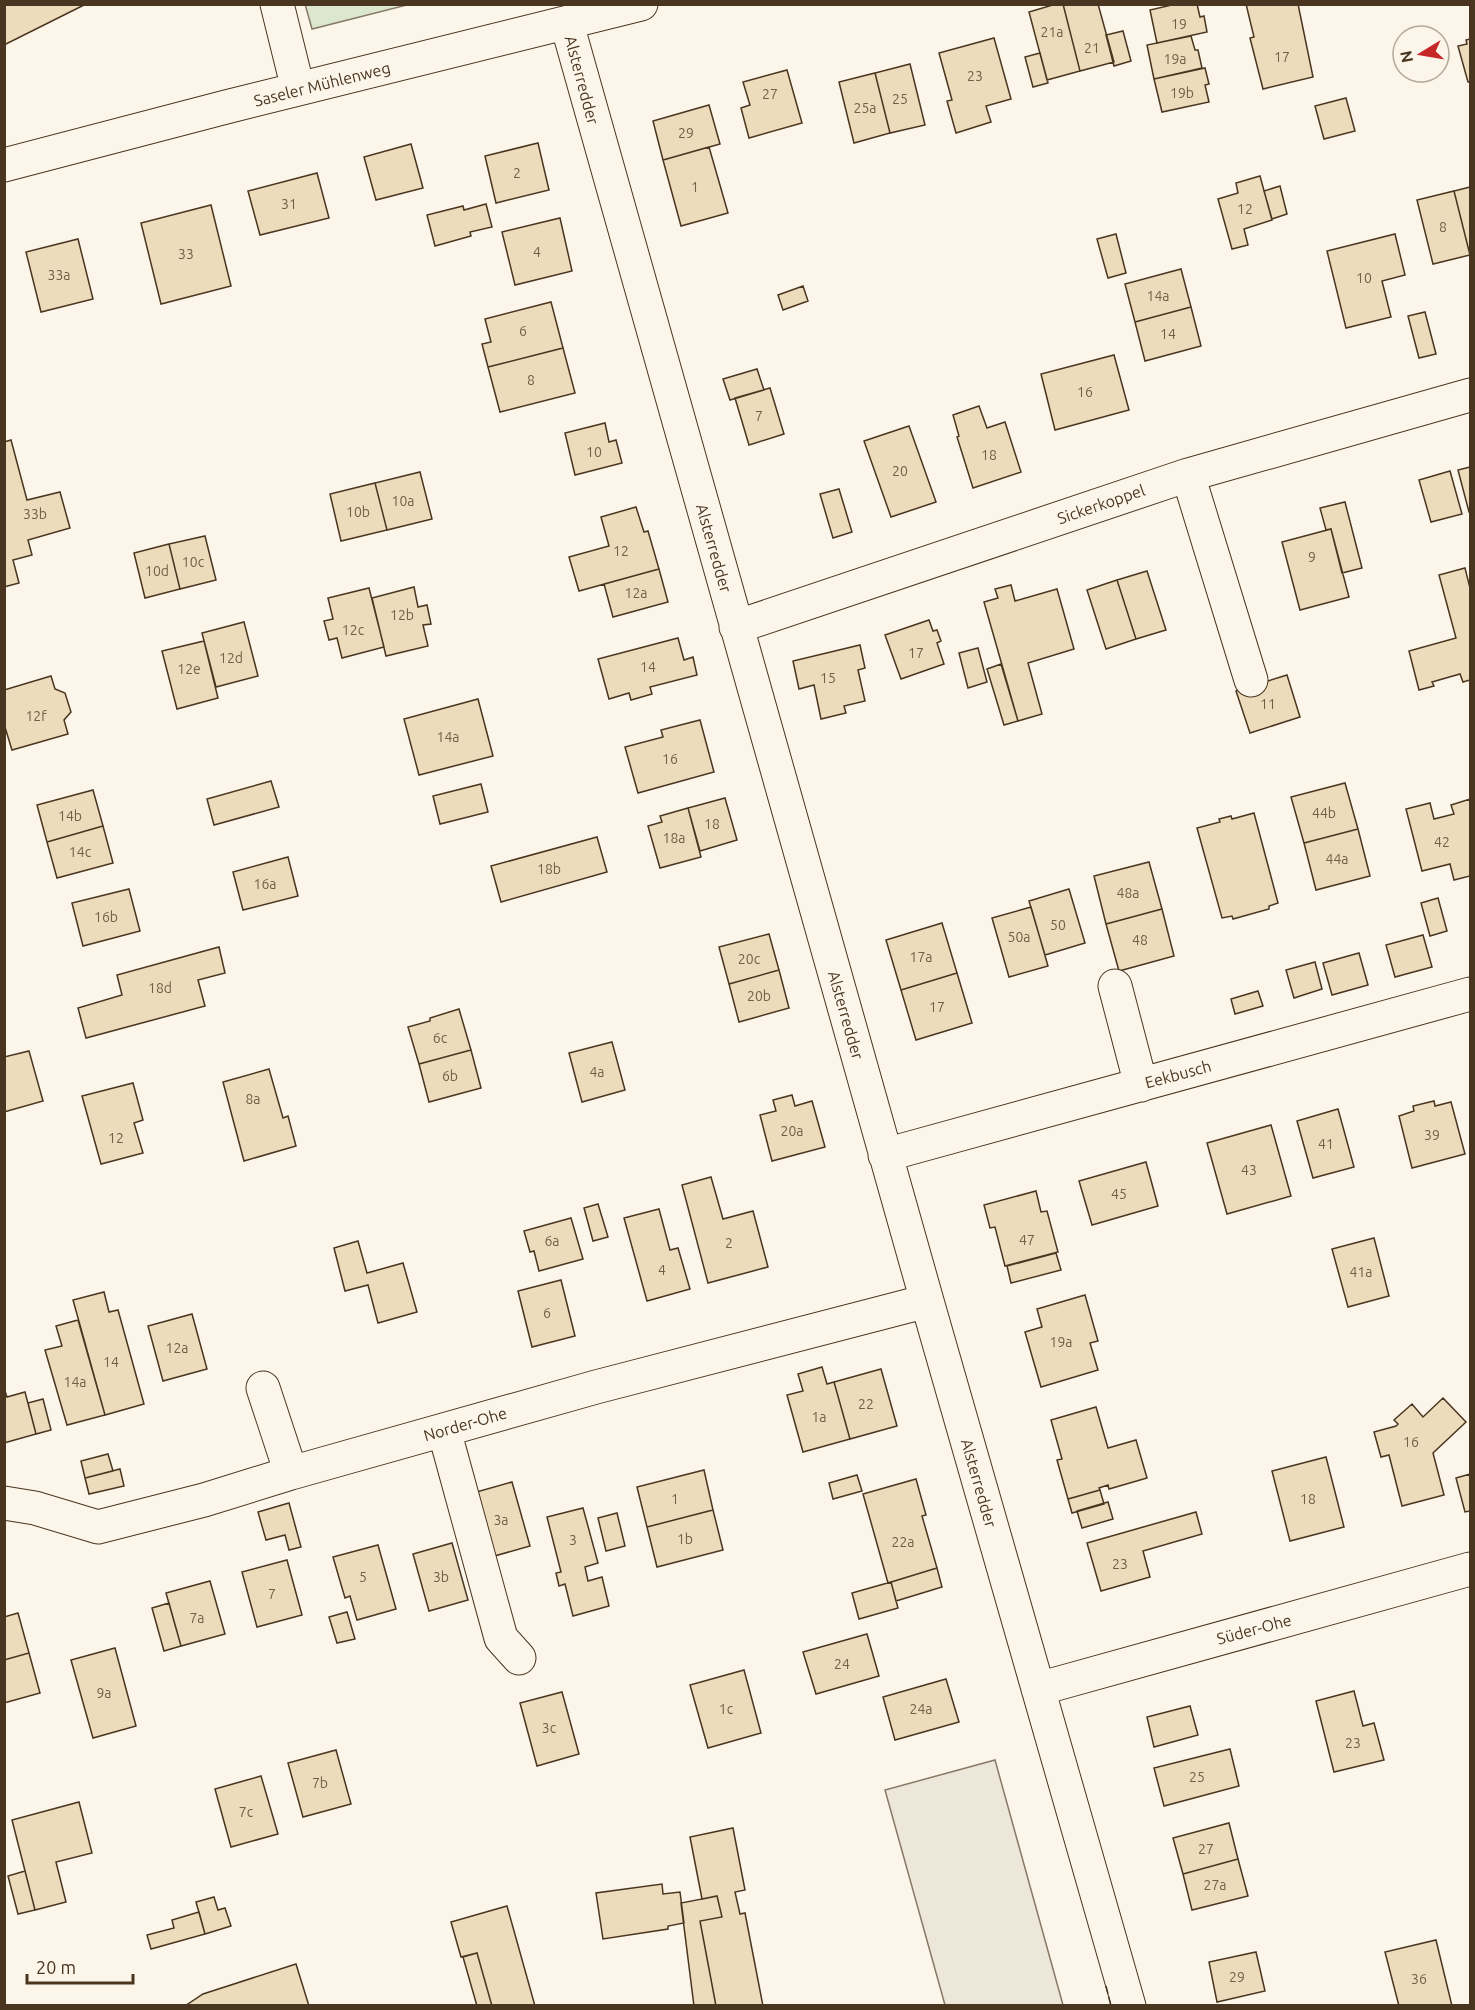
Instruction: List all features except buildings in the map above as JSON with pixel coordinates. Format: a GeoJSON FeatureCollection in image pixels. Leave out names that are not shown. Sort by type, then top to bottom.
{"type":"FeatureCollection","features":[{"type":"Feature","properties":{"kind":"street"},"geometry":{"type":"LineString","coordinates":[[277,4],[298,89]]}},
{"type":"Feature","properties":{"kind":"street","name":"Saseler Mühlenweg"},"geometry":{"type":"LineString","coordinates":[[4,165],[640,4]]}},
{"type":"Feature","properties":{"kind":"street","name":"Alsterredder"},"geometry":{"type":"LineString","coordinates":[[567,24],[885,1155],[1129,2006]]}},
{"type":"Feature","properties":{"kind":"street","name":"Sickerkoppel"},"geometry":{"type":"LineString","coordinates":[[736,627],[1188,475],[1470,395]]}},
{"type":"Feature","properties":{"kind":"street"},"geometry":{"type":"LineString","coordinates":[[1188,475],[1251,680]]}},
{"type":"Feature","properties":{"kind":"street"},"geometry":{"type":"LineString","coordinates":[[1115,986],[1141,1085]]}},
{"type":"Feature","properties":{"kind":"street","name":"Eekbusch"},"geometry":{"type":"LineString","coordinates":[[885,1155],[1470,994]]}},
{"type":"Feature","properties":{"kind":"street","name":"Norder-Ohe"},"geometry":{"type":"LineString","coordinates":[[4,1503],[35,1508],[98,1527],[204,1500],[291,1473],[596,1387],[927,1301]]}},
{"type":"Feature","properties":{"kind":"street"},"geometry":{"type":"LineString","coordinates":[[263,1388],[291,1473]]}},
{"type":"Feature","properties":{"kind":"street"},"geometry":{"type":"LineString","coordinates":[[444,1430],[501,1638],[519,1658]]}},
{"type":"Feature","properties":{"kind":"street","name":"Süder-Ohe"},"geometry":{"type":"LineString","coordinates":[[1038,1689],[1470,1569]]}},
{"type":"Feature","properties":{"kind":"green space"},"geometry":{"type":"Polygon","coordinates":[[[305,4],[407,4],[407,5],[312,29],[305,4]]]}},
{"type":"Feature","properties":{"kind":"shaded area"},"geometry":{"type":"Polygon","coordinates":[[[995,1760],[1063,2005],[945,2005],[885,1790],[995,1760]]]}},
{"type":"Feature","properties":{"kind":"fence"},"geometry":{"type":"LineString","coordinates":[[1106,1986],[1111,2006]]}}]}
